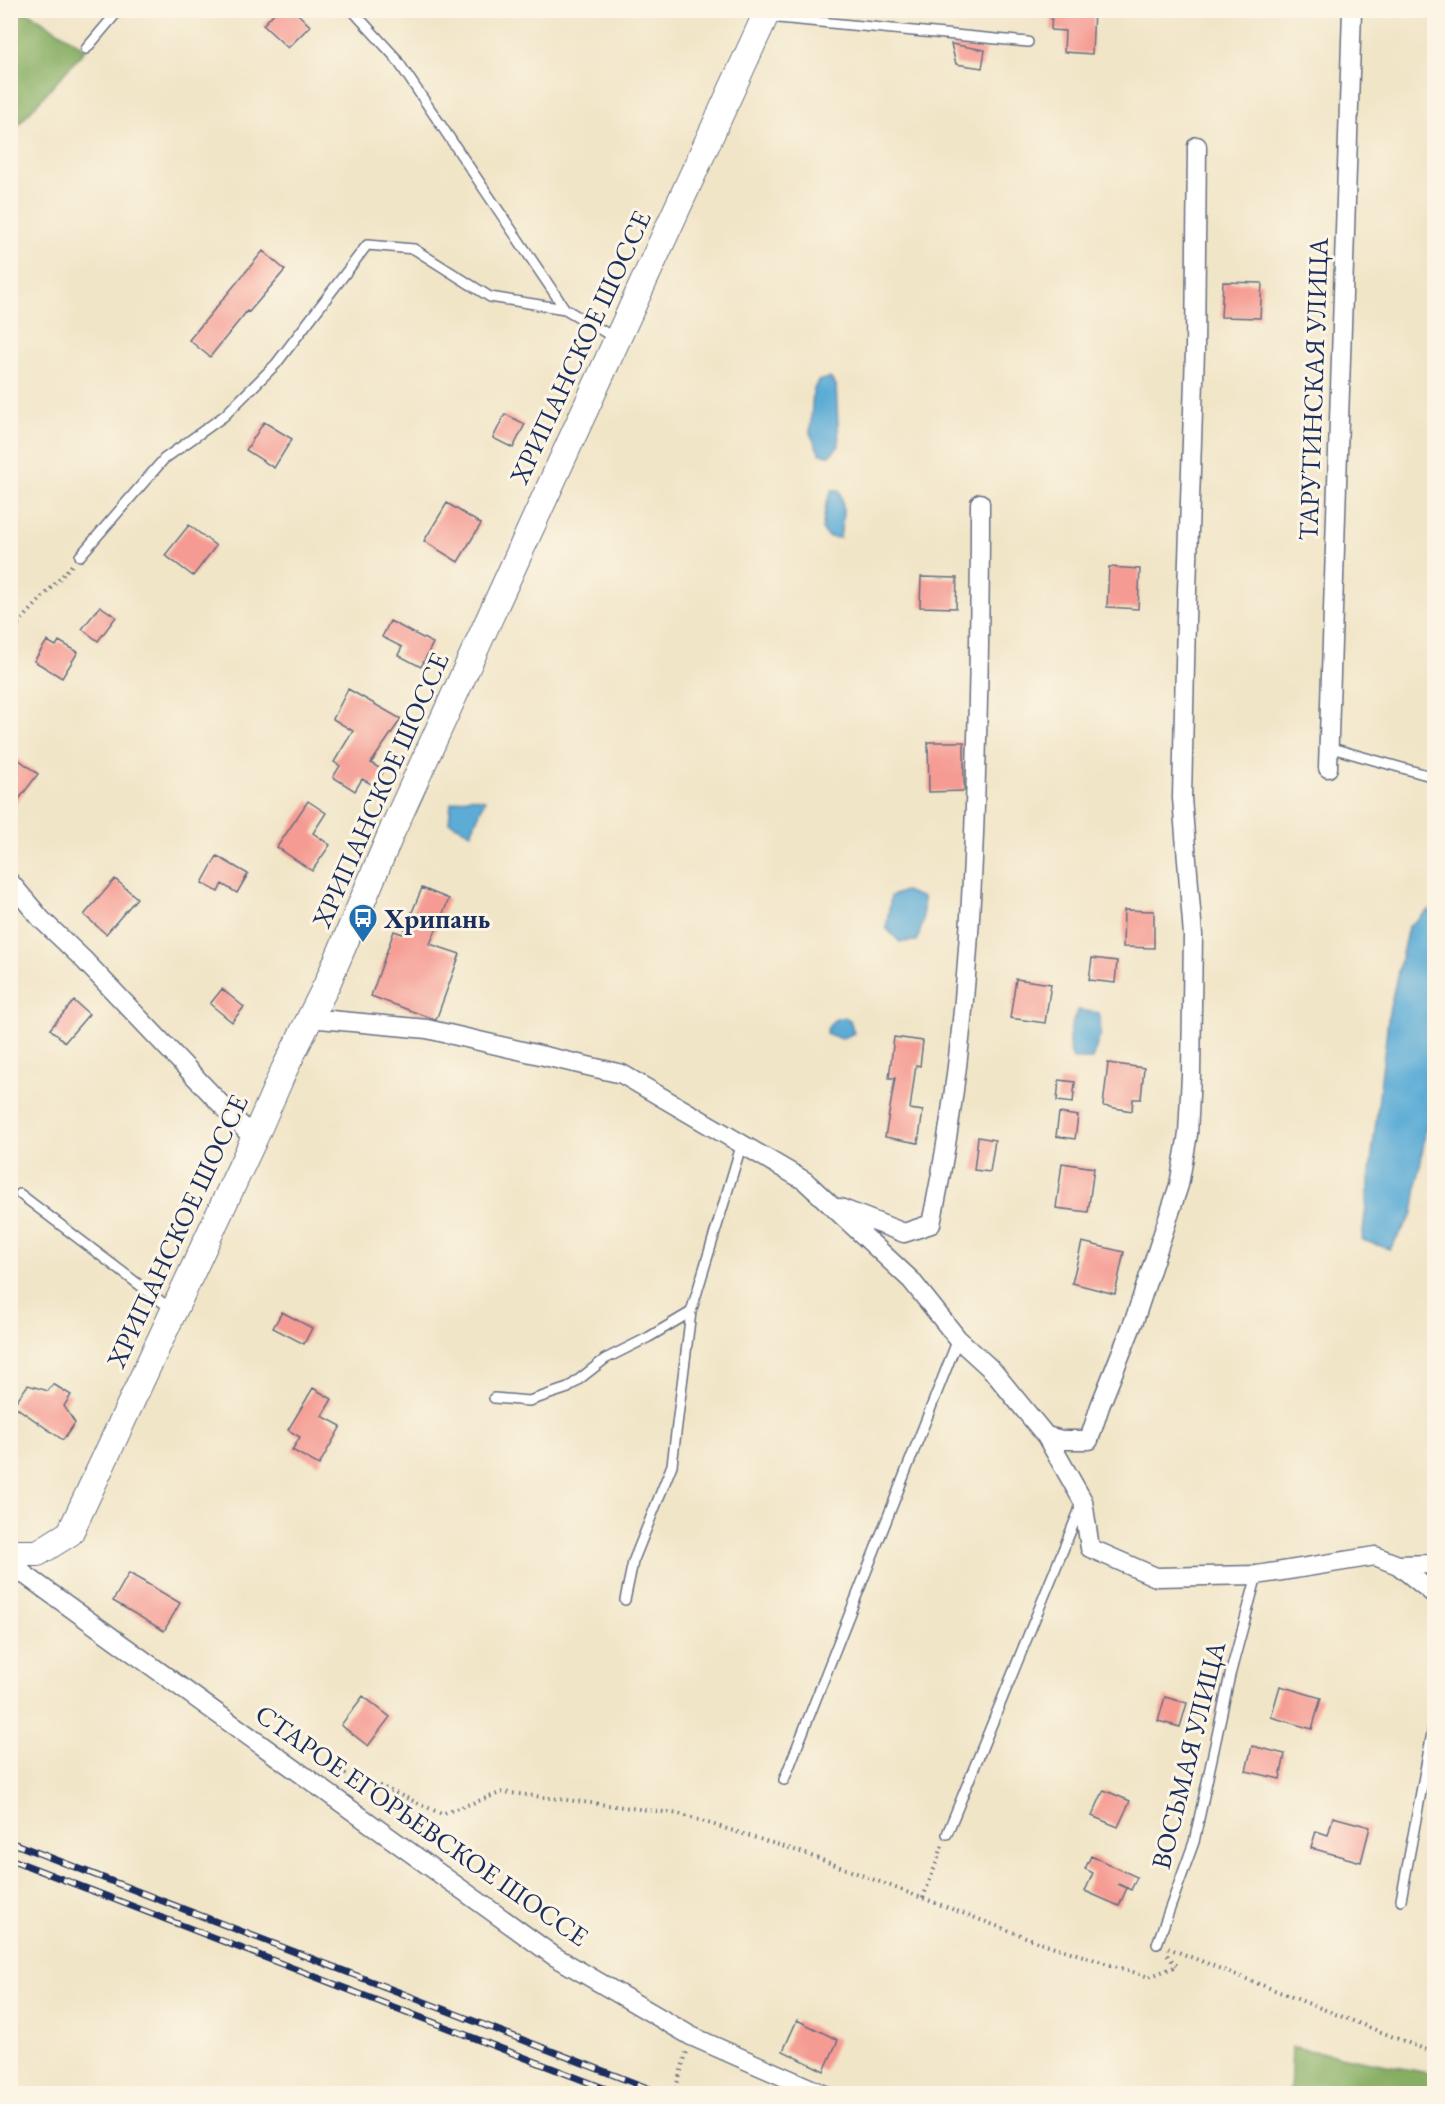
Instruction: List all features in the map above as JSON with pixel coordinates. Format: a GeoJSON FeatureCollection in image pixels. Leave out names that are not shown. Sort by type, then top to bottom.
{"type":"FeatureCollection","features":[{"type":"Feature","properties":{"kind":"main road","name":"ХРИПАНСКОЕ ШОССЕ"},"geometry":{"type":"LineString","coordinates":[[10,1553],[38,1553],[70,1533],[309,1018],[327,984],[393,828],[766,14]]}},
{"type":"Feature","properties":{"kind":"street","name":"ТАРУТИНСКАЯ УЛИЦА"},"geometry":{"type":"LineString","coordinates":[[1328,768],[1352,10]]}},
{"type":"Feature","properties":{"kind":"street"},"geometry":{"type":"LineString","coordinates":[[1046,1436],[1062,1440],[1089,1440],[1135,1318],[1179,1185],[1188,1134],[1191,1075],[1192,935],[1182,798],[1195,351],[1197,146]]}},
{"type":"Feature","properties":{"kind":"street"},"geometry":{"type":"LineString","coordinates":[[830,1204],[904,1233],[931,1224],[944,1162],[963,1015],[974,867],[980,648],[980,503]]}},
{"type":"Feature","properties":{"kind":"street"},"geometry":{"type":"LineString","coordinates":[[10,882],[41,919],[83,959],[254,1139]]}},
{"type":"Feature","properties":{"kind":"street"},"geometry":{"type":"LineString","coordinates":[[309,1018],[427,1029],[622,1074],[806,1181],[912,1280],[958,1339],[992,1370],[1046,1436],[1083,1501],[1090,1548],[1156,1577],[1257,1575],[1375,1556],[1398,1565],[1434,1594]]}},
{"type":"Feature","properties":{"kind":"street","name":"СТАРОЕ ЕГОРЬЕВСКОЕ ШОССЕ"},"geometry":{"type":"LineString","coordinates":[[10,1564],[554,1956],[691,2036],[823,2094]]}},
{"type":"Feature","properties":{"kind":"street"},"geometry":{"type":"LineString","coordinates":[[1398,1565],[1434,1564]]}},
{"type":"Feature","properties":{"kind":"lane"},"geometry":{"type":"LineString","coordinates":[[86,49],[119,10]]}},
{"type":"Feature","properties":{"kind":"lane"},"geometry":{"type":"LineString","coordinates":[[351,10],[395,57],[565,309]]}},
{"type":"Feature","properties":{"kind":"lane"},"geometry":{"type":"LineString","coordinates":[[766,14],[1028,42]]}},
{"type":"Feature","properties":{"kind":"lane"},"geometry":{"type":"LineString","coordinates":[[80,556],[164,459],[224,416],[276,363],[367,245],[414,249],[490,297],[565,309],[617,339]]}},
{"type":"Feature","properties":{"kind":"lane"},"geometry":{"type":"LineString","coordinates":[[1328,747],[1434,777]]}},
{"type":"Feature","properties":{"kind":"lane"},"geometry":{"type":"LineString","coordinates":[[626,1600],[633,1562],[672,1465],[691,1312],[742,1143]]}},
{"type":"Feature","properties":{"kind":"lane"},"geometry":{"type":"LineString","coordinates":[[20,1194],[174,1311]]}},
{"type":"Feature","properties":{"kind":"lane"},"geometry":{"type":"LineString","coordinates":[[494,1398],[529,1401],[568,1388],[604,1359],[650,1337],[691,1312]]}},
{"type":"Feature","properties":{"kind":"lane"},"geometry":{"type":"LineString","coordinates":[[784,1780],[958,1339]]}},
{"type":"Feature","properties":{"kind":"lane"},"geometry":{"type":"LineString","coordinates":[[947,1834],[1083,1501]]}},
{"type":"Feature","properties":{"kind":"lane","name":"ВОСЬМАЯ УЛИЦА"},"geometry":{"type":"LineString","coordinates":[[1156,1944],[1194,1842],[1230,1675],[1257,1575]]}},
{"type":"Feature","properties":{"kind":"lane"},"geometry":{"type":"LineString","coordinates":[[1401,1900],[1434,1722]]}},
{"type":"Feature","properties":{"kind":"path"},"geometry":{"type":"LineString","coordinates":[[10,633],[80,556]]}},
{"type":"Feature","properties":{"kind":"path"},"geometry":{"type":"LineString","coordinates":[[307,1778],[331,1769],[380,1786],[442,1814],[503,1792],[679,1814],[798,1851],[1039,1942],[1149,1977],[1177,1966],[1156,1944]]}},
{"type":"Feature","properties":{"kind":"path"},"geometry":{"type":"LineString","coordinates":[[923,1898],[947,1834]]}},
{"type":"Feature","properties":{"kind":"path"},"geometry":{"type":"LineString","coordinates":[[1156,1944],[1434,2053]]}},
{"type":"Feature","properties":{"kind":"path"},"geometry":{"type":"LineString","coordinates":[[674,2094],[691,2036]]}},
{"type":"Feature","properties":{"kind":"green space"},"geometry":{"type":"Polygon","coordinates":[[[11,11],[26,11],[86,49],[11,133],[11,11]]]}},
{"type":"Feature","properties":{"kind":"green space"},"geometry":{"type":"Polygon","coordinates":[[[1292,2047],[1434,2074],[1434,2093],[1290,2093],[1292,2047]]]}},
{"type":"Feature","properties":{"kind":"water"},"geometry":{"type":"Polygon","coordinates":[[[830,378],[836,385],[839,446],[830,455],[820,454],[810,433],[813,391],[818,381],[830,378]]]}},
{"type":"Feature","properties":{"kind":"water"},"geometry":{"type":"Polygon","coordinates":[[[832,490],[839,490],[842,502],[840,538],[829,537],[822,530],[826,504],[832,490]]]}},
{"type":"Feature","properties":{"kind":"water"},"geometry":{"type":"Polygon","coordinates":[[[470,797],[485,800],[471,833],[449,822],[451,803],[470,797]]]}},
{"type":"Feature","properties":{"kind":"water"},"geometry":{"type":"Polygon","coordinates":[[[905,891],[923,898],[923,922],[917,941],[900,942],[886,928],[891,896],[905,891]]]}},
{"type":"Feature","properties":{"kind":"water"},"geometry":{"type":"Polygon","coordinates":[[[1429,910],[1434,914],[1434,1076],[1413,1213],[1390,1249],[1362,1240],[1389,1012],[1408,927],[1429,910]]]}},
{"type":"Feature","properties":{"kind":"water"},"geometry":{"type":"Polygon","coordinates":[[[1078,1010],[1099,1013],[1101,1033],[1092,1059],[1073,1059],[1069,1047],[1070,1034],[1078,1010]]]}},
{"type":"Feature","properties":{"kind":"water"},"geometry":{"type":"Polygon","coordinates":[[[844,1017],[850,1020],[854,1033],[841,1039],[826,1033],[832,1022],[844,1017]]]}},
{"type":"Feature","properties":{"kind":"building"},"geometry":{"type":"Polygon","coordinates":[[[277,10],[294,10],[310,26],[288,48],[263,25],[277,10]]]}},
{"type":"Feature","properties":{"kind":"building"},"geometry":{"type":"Polygon","coordinates":[[[1052,10],[1094,10],[1092,54],[1064,52],[1065,31],[1051,30],[1052,10]]]}},
{"type":"Feature","properties":{"kind":"building"},"geometry":{"type":"Polygon","coordinates":[[[951,44],[985,50],[982,68],[956,64],[951,44]]]}},
{"type":"Feature","properties":{"kind":"building"},"geometry":{"type":"Polygon","coordinates":[[[263,251],[285,270],[249,312],[247,311],[210,357],[189,340],[263,251]]]}},
{"type":"Feature","properties":{"kind":"building"},"geometry":{"type":"Polygon","coordinates":[[[1223,282],[1262,283],[1260,318],[1221,317],[1223,282]]]}},
{"type":"Feature","properties":{"kind":"building"},"geometry":{"type":"Polygon","coordinates":[[[505,414],[525,424],[513,448],[493,438],[505,414]]]}},
{"type":"Feature","properties":{"kind":"building"},"geometry":{"type":"Polygon","coordinates":[[[264,422],[292,439],[274,468],[246,450],[264,422]]]}},
{"type":"Feature","properties":{"kind":"building"},"geometry":{"type":"Polygon","coordinates":[[[447,503],[481,524],[458,562],[424,541],[447,503]]]}},
{"type":"Feature","properties":{"kind":"building"},"geometry":{"type":"Polygon","coordinates":[[[189,525],[216,546],[193,576],[165,555],[189,525]]]}},
{"type":"Feature","properties":{"kind":"building"},"geometry":{"type":"Polygon","coordinates":[[[1109,567],[1140,569],[1138,609],[1107,607],[1109,567]]]}},
{"type":"Feature","properties":{"kind":"building"},"geometry":{"type":"Polygon","coordinates":[[[921,577],[957,578],[956,608],[920,607],[921,577]]]}},
{"type":"Feature","properties":{"kind":"building"},"geometry":{"type":"Polygon","coordinates":[[[100,606],[116,617],[98,641],[82,629],[100,606]]]}},
{"type":"Feature","properties":{"kind":"building"},"geometry":{"type":"Polygon","coordinates":[[[390,621],[433,643],[421,667],[398,655],[402,647],[382,637],[390,621]]]}},
{"type":"Feature","properties":{"kind":"building"},"geometry":{"type":"Polygon","coordinates":[[[47,641],[56,646],[59,641],[78,652],[62,678],[34,661],[47,641]]]}},
{"type":"Feature","properties":{"kind":"building"},"geometry":{"type":"Polygon","coordinates":[[[348,689],[401,719],[371,763],[384,771],[375,786],[362,779],[355,791],[333,777],[340,766],[334,762],[353,731],[333,719],[348,689]]]}},
{"type":"Feature","properties":{"kind":"building"},"geometry":{"type":"Polygon","coordinates":[[[928,742],[964,742],[964,791],[929,792],[928,742]]]}},
{"type":"Feature","properties":{"kind":"building"},"geometry":{"type":"Polygon","coordinates":[[[10,753],[38,774],[10,811],[10,753]]]}},
{"type":"Feature","properties":{"kind":"building"},"geometry":{"type":"Polygon","coordinates":[[[308,801],[326,813],[313,833],[330,845],[312,871],[277,847],[308,801]]]}},
{"type":"Feature","properties":{"kind":"building"},"geometry":{"type":"Polygon","coordinates":[[[217,856],[248,874],[237,893],[222,884],[218,892],[202,883],[217,856]]]}},
{"type":"Feature","properties":{"kind":"building"},"geometry":{"type":"Polygon","coordinates":[[[115,879],[137,898],[106,934],[84,915],[115,879]]]}},
{"type":"Feature","properties":{"kind":"building"},"geometry":{"type":"Polygon","coordinates":[[[422,888],[449,899],[430,944],[460,954],[436,1020],[371,996],[394,931],[403,934],[422,888]]]}},
{"type":"Feature","properties":{"kind":"building"},"geometry":{"type":"Polygon","coordinates":[[[1124,910],[1154,911],[1154,948],[1123,947],[1124,910]]]}},
{"type":"Feature","properties":{"kind":"building"},"geometry":{"type":"Polygon","coordinates":[[[1092,958],[1117,961],[1115,983],[1089,980],[1092,958]]]}},
{"type":"Feature","properties":{"kind":"building"},"geometry":{"type":"Polygon","coordinates":[[[1016,979],[1051,984],[1045,1023],[1010,1018],[1016,979]]]}},
{"type":"Feature","properties":{"kind":"building"},"geometry":{"type":"Polygon","coordinates":[[[222,989],[244,1007],[232,1022],[210,1004],[222,989]]]}},
{"type":"Feature","properties":{"kind":"building"},"geometry":{"type":"Polygon","coordinates":[[[74,1001],[89,1014],[65,1042],[50,1029],[74,1001]]]}},
{"type":"Feature","properties":{"kind":"building"},"geometry":{"type":"Polygon","coordinates":[[[894,1037],[923,1041],[920,1066],[916,1065],[910,1109],[923,1111],[918,1143],[885,1137],[895,1078],[889,1078],[894,1037]]]}},
{"type":"Feature","properties":{"kind":"building"},"geometry":{"type":"Polygon","coordinates":[[[1108,1063],[1144,1068],[1141,1099],[1133,1099],[1132,1111],[1103,1106],[1108,1063]]]}},
{"type":"Feature","properties":{"kind":"building"},"geometry":{"type":"Polygon","coordinates":[[[1059,1080],[1075,1082],[1073,1103],[1057,1101],[1059,1080]]]}},
{"type":"Feature","properties":{"kind":"building"},"geometry":{"type":"Polygon","coordinates":[[[1059,1113],[1078,1116],[1075,1139],[1056,1136],[1059,1113]]]}},
{"type":"Feature","properties":{"kind":"building"},"geometry":{"type":"Polygon","coordinates":[[[978,1137],[995,1140],[990,1172],[974,1170],[978,1137]]]}},
{"type":"Feature","properties":{"kind":"building"},"geometry":{"type":"Polygon","coordinates":[[[1062,1163],[1094,1168],[1088,1212],[1056,1208],[1062,1163]]]}},
{"type":"Feature","properties":{"kind":"building"},"geometry":{"type":"Polygon","coordinates":[[[1082,1242],[1124,1252],[1115,1294],[1072,1283],[1082,1242]]]}},
{"type":"Feature","properties":{"kind":"building"},"geometry":{"type":"Polygon","coordinates":[[[282,1312],[312,1328],[304,1344],[273,1328],[282,1312]]]}},
{"type":"Feature","properties":{"kind":"building"},"geometry":{"type":"Polygon","coordinates":[[[53,1384],[71,1395],[64,1406],[75,1423],[63,1440],[13,1405],[28,1385],[48,1391],[53,1384]]]}},
{"type":"Feature","properties":{"kind":"building"},"geometry":{"type":"Polygon","coordinates":[[[313,1388],[332,1399],[322,1416],[341,1426],[319,1465],[292,1450],[300,1437],[288,1430],[313,1388]]]}},
{"type":"Feature","properties":{"kind":"building"},"geometry":{"type":"Polygon","coordinates":[[[129,1573],[180,1603],[164,1631],[113,1601],[129,1573]]]}},
{"type":"Feature","properties":{"kind":"building"},"geometry":{"type":"Polygon","coordinates":[[[1280,1686],[1321,1698],[1312,1729],[1271,1717],[1280,1686]]]}},
{"type":"Feature","properties":{"kind":"building"},"geometry":{"type":"Polygon","coordinates":[[[363,1696],[390,1717],[368,1746],[341,1725],[363,1696]]]}},
{"type":"Feature","properties":{"kind":"building"},"geometry":{"type":"Polygon","coordinates":[[[1165,1697],[1187,1703],[1180,1727],[1158,1721],[1165,1697]]]}},
{"type":"Feature","properties":{"kind":"building"},"geometry":{"type":"Polygon","coordinates":[[[1252,1746],[1285,1754],[1280,1779],[1246,1771],[1252,1746]]]}},
{"type":"Feature","properties":{"kind":"building"},"geometry":{"type":"Polygon","coordinates":[[[1104,1790],[1130,1801],[1118,1827],[1092,1816],[1104,1790]]]}},
{"type":"Feature","properties":{"kind":"building"},"geometry":{"type":"Polygon","coordinates":[[[1333,1817],[1370,1827],[1361,1862],[1311,1848],[1316,1831],[1328,1835],[1333,1817]]]}},
{"type":"Feature","properties":{"kind":"building"},"geometry":{"type":"Polygon","coordinates":[[[1091,1856],[1137,1877],[1131,1890],[1127,1888],[1119,1906],[1085,1891],[1093,1873],[1085,1869],[1091,1856]]]}},
{"type":"Feature","properties":{"kind":"building"},"geometry":{"type":"Polygon","coordinates":[[[797,2020],[838,2040],[824,2071],[783,2051],[797,2020]]]}},
{"type":"Feature","properties":{"kind":"railway"},"geometry":{"type":"LineString","coordinates":[[10,1842],[663,2094]]}},
{"type":"Feature","properties":{"kind":"railway"},"geometry":{"type":"LineString","coordinates":[[10,1859],[619,2094]]}},
{"type":"Feature","properties":{"kind":"place","name":"Хрипань"},"geometry":{"type":"Point","coordinates":[363,944]}}]}
